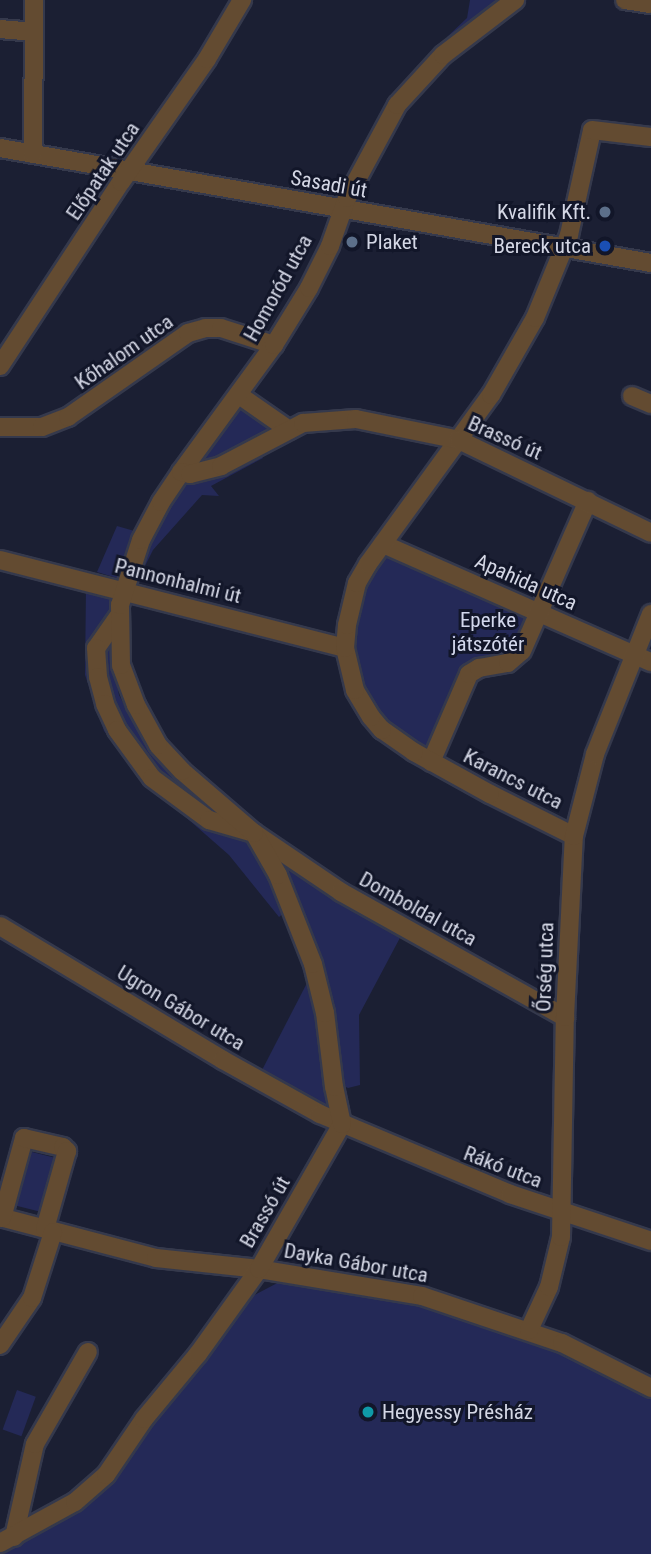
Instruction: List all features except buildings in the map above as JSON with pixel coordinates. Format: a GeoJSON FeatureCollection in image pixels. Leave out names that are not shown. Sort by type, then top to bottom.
{"type":"FeatureCollection","features":[{"type":"Feature","properties":{"kind":"street"},"geometry":{"type":"LineString","coordinates":[[33,154],[34,0]]}},
{"type":"Feature","properties":{"kind":"street","name":"Előpatak utca"},"geometry":{"type":"LineString","coordinates":[[0,366],[207,60],[242,0]]}},
{"type":"Feature","properties":{"kind":"street","name":"Homoród utca"},"geometry":{"type":"LineString","coordinates":[[181,472],[274,345],[320,269],[342,210],[381,129],[411,87],[463,38],[515,0]]}},
{"type":"Feature","properties":{"kind":"street"},"geometry":{"type":"LineString","coordinates":[[625,0],[651,4]]}},
{"type":"Feature","properties":{"kind":"street"},"geometry":{"type":"LineString","coordinates":[[0,29],[34,32]]}},
{"type":"Feature","properties":{"kind":"street"},"geometry":{"type":"LineString","coordinates":[[345,648],[357,583],[513,360],[565,248],[592,130],[651,137]]}},
{"type":"Feature","properties":{"kind":"street","name":"Sasadi út"},"geometry":{"type":"LineString","coordinates":[[0,148],[651,263]]}},
{"type":"Feature","properties":{"kind":"street","name":"Kőhalom utca"},"geometry":{"type":"LineString","coordinates":[[0,427],[42,427],[68,418],[169,344],[205,328],[234,330],[274,345]]}},
{"type":"Feature","properties":{"kind":"street"},"geometry":{"type":"LineString","coordinates":[[239,395],[289,430]]}},
{"type":"Feature","properties":{"kind":"street"},"geometry":{"type":"LineString","coordinates":[[632,396],[651,404]]}},
{"type":"Feature","properties":{"kind":"street","name":"Brassó út"},"geometry":{"type":"LineString","coordinates":[[181,472],[190,474],[221,466],[289,430],[323,419],[356,419],[459,440],[651,533]]}},
{"type":"Feature","properties":{"kind":"street"},"geometry":{"type":"LineString","coordinates":[[181,472],[153,514],[124,591],[118,617],[121,665],[147,727],[182,771],[254,833],[278,875],[308,945],[325,1013],[334,1087],[342,1124]]}},
{"type":"Feature","properties":{"kind":"street"},"geometry":{"type":"LineString","coordinates":[[431,762],[469,674],[479,668],[513,660],[522,651],[588,501]]}},
{"type":"Feature","properties":{"kind":"street","name":"Apahida utca"},"geometry":{"type":"LineString","coordinates":[[383,544],[651,662]]}},
{"type":"Feature","properties":{"kind":"street","name":"Pannonhalmi út"},"geometry":{"type":"LineString","coordinates":[[0,560],[345,648]]}},
{"type":"Feature","properties":{"kind":"street","name":"Őrség utca"},"geometry":{"type":"LineString","coordinates":[[530,1330],[549,1287],[561,1237],[565,1017],[574,836],[592,763],[633,653],[651,614]]}},
{"type":"Feature","properties":{"kind":"street"},"geometry":{"type":"LineString","coordinates":[[118,617],[96,648],[98,677],[105,704],[124,742],[152,778],[209,820],[254,833]]}},
{"type":"Feature","properties":{"kind":"street","name":"Karancs utca"},"geometry":{"type":"LineString","coordinates":[[345,648],[355,690],[371,717],[394,739],[431,762],[574,836]]}},
{"type":"Feature","properties":{"kind":"street","name":"Domboldal utca"},"geometry":{"type":"LineString","coordinates":[[254,833],[341,892],[565,1017]]}},
{"type":"Feature","properties":{"kind":"street","name":"Ugron Gábor utca"},"geometry":{"type":"LineString","coordinates":[[0,926],[223,1060],[342,1124]]}},
{"type":"Feature","properties":{"kind":"street","name":"Brassó út"},"geometry":{"type":"LineString","coordinates":[[7,1540],[75,1502],[106,1475],[259,1269],[342,1124]]}},
{"type":"Feature","properties":{"kind":"street","name":"Rákó utca"},"geometry":{"type":"LineString","coordinates":[[342,1124],[450,1171],[561,1213],[651,1241]]}},
{"type":"Feature","properties":{"kind":"street"},"geometry":{"type":"LineString","coordinates":[[0,1345],[32,1298],[66,1151],[63,1147],[24,1138],[1,1217]]}},
{"type":"Feature","properties":{"kind":"street","name":"Dayka Gábor utca"},"geometry":{"type":"LineString","coordinates":[[1,1217],[156,1258],[259,1269],[422,1296],[530,1330],[573,1348],[651,1388]]}},
{"type":"Feature","properties":{"kind":"street","name":"Brassó út"},"geometry":{"type":"LineString","coordinates":[[7,1540],[35,1444],[88,1352]]}},
{"type":"Feature","properties":{"kind":"green space"},"geometry":{"type":"Polygon","coordinates":[[[470,0],[502,0],[449,40],[447,37],[467,18],[470,0]]]}},
{"type":"Feature","properties":{"kind":"green space"},"geometry":{"type":"Polygon","coordinates":[[[240,407],[275,428],[204,468],[196,463],[240,407]]]}},
{"type":"Feature","properties":{"kind":"green space"},"geometry":{"type":"Polygon","coordinates":[[[259,452],[263,458],[211,486],[219,496],[202,495],[153,550],[136,584],[131,583],[146,540],[180,488],[259,452]]]}},
{"type":"Feature","properties":{"kind":"green space"},"geometry":{"type":"Polygon","coordinates":[[[117,526],[138,532],[120,579],[97,572],[117,526]]]}},
{"type":"Feature","properties":{"kind":"green space","name":"Eperke játszótér"},"geometry":{"type":"Polygon","coordinates":[[[385,553],[529,615],[515,652],[478,664],[431,745],[425,747],[390,724],[386,727],[361,692],[352,640],[363,585],[385,553]]]}},
{"type":"Feature","properties":{"kind":"green space"},"geometry":{"type":"Polygon","coordinates":[[[86,586],[114,593],[109,642],[119,695],[128,712],[152,748],[242,831],[256,852],[285,912],[279,917],[229,855],[141,778],[104,731],[85,675],[86,586]]]}},
{"type":"Feature","properties":{"kind":"green space"},"geometry":{"type":"Polygon","coordinates":[[[277,859],[402,934],[359,1015],[360,1085],[348,1088],[344,1086],[277,859]]]}},
{"type":"Feature","properties":{"kind":"green space"},"geometry":{"type":"Polygon","coordinates":[[[308,981],[332,1106],[325,1110],[260,1074],[308,981]]]}},
{"type":"Feature","properties":{"kind":"green space"},"geometry":{"type":"Polygon","coordinates":[[[24,1150],[61,1159],[47,1214],[10,1204],[24,1150]]]}},
{"type":"Feature","properties":{"kind":"green space"},"geometry":{"type":"Polygon","coordinates":[[[285,1279],[390,1294],[518,1333],[620,1376],[651,1395],[651,1554],[0,1554],[0,1550],[74,1511],[109,1487],[241,1302],[285,1279]]]}},
{"type":"Feature","properties":{"kind":"green space"},"geometry":{"type":"Polygon","coordinates":[[[17,1390],[36,1397],[21,1436],[3,1429],[17,1390]]]}},
{"type":"Feature","properties":{"kind":"place","name":"Kvalifik Kft."},"geometry":{"type":"Point","coordinates":[605,212]}},
{"type":"Feature","properties":{"kind":"place","name":"Plaket"},"geometry":{"type":"Point","coordinates":[352,242]}},
{"type":"Feature","properties":{"kind":"place","name":"Bereck utca"},"geometry":{"type":"Point","coordinates":[605,246]}},
{"type":"Feature","properties":{"kind":"place","name":"Hegyessy Présház"},"geometry":{"type":"Point","coordinates":[368,1412]}}]}
